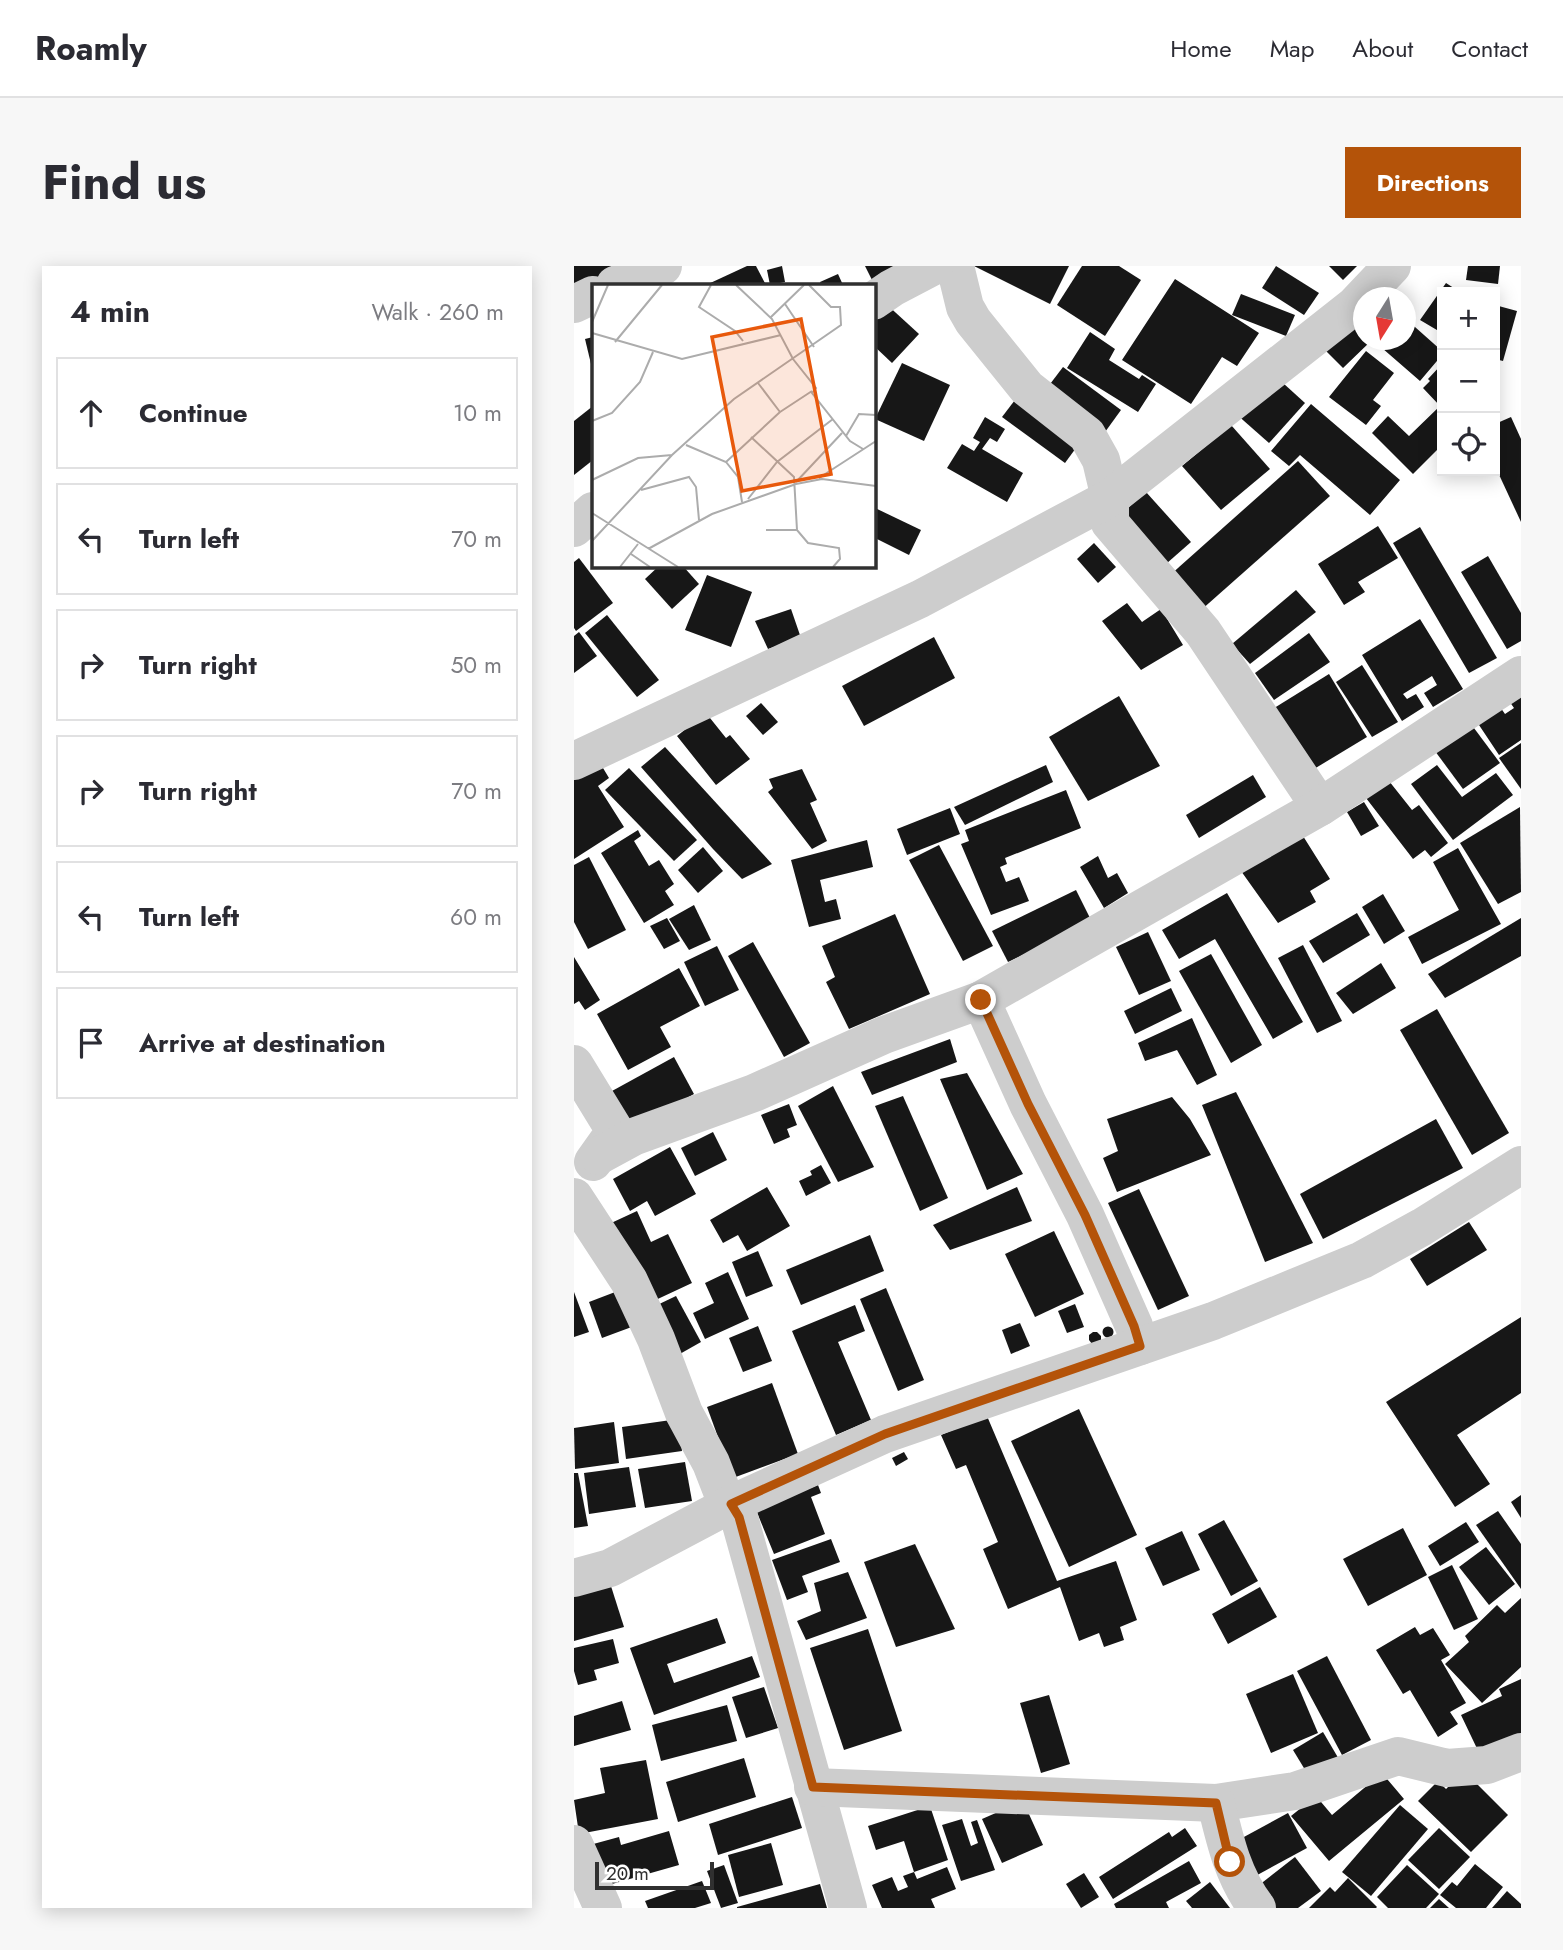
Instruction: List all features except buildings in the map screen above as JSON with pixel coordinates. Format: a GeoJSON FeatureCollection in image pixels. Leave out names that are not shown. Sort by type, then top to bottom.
{"type":"FeatureCollection","features":[{"type":"Feature","properties":{"kind":"street"},"geometry":{"type":"LineString","coordinates":[[618,284],[663,266]]}},
{"type":"Feature","properties":{"kind":"street"},"geometry":{"type":"LineString","coordinates":[[875,300],[934,266]]}},
{"type":"Feature","properties":{"kind":"street"},"geometry":{"type":"LineString","coordinates":[[955,266],[965,307],[973,321],[1027,388],[1087,435],[1101,460],[1110,498],[1110,523],[1203,632],[1320,807]]}},
{"type":"Feature","properties":{"kind":"street"},"geometry":{"type":"LineString","coordinates":[[574,761],[919,599],[1110,498],[1354,306],[1392,266]]}},
{"type":"Feature","properties":{"kind":"street"},"geometry":{"type":"LineString","coordinates":[[574,304],[592,295]]}},
{"type":"Feature","properties":{"kind":"street"},"geometry":{"type":"LineString","coordinates":[[574,528],[592,512]]}},
{"type":"Feature","properties":{"kind":"street"},"geometry":{"type":"LineString","coordinates":[[586,1167],[633,1137],[754,1093],[884,1035],[981,1000],[1320,807],[1521,675]]}},
{"type":"Feature","properties":{"kind":"street"},"geometry":{"type":"LineString","coordinates":[[981,1000],[1028,1104],[1085,1215],[1134,1326],[1140,1346]]}},
{"type":"Feature","properties":{"kind":"street"},"geometry":{"type":"LineString","coordinates":[[574,1064],[615,1131],[586,1167]]}},
{"type":"Feature","properties":{"kind":"street"},"geometry":{"type":"LineString","coordinates":[[574,1578],[610,1568],[731,1504],[885,1434],[1213,1321],[1362,1260],[1422,1227],[1521,1166]]}},
{"type":"Feature","properties":{"kind":"street"},"geometry":{"type":"LineString","coordinates":[[574,1197],[629,1281],[656,1339],[684,1413],[711,1462],[723,1494],[739,1517],[848,1908]]}},
{"type":"Feature","properties":{"kind":"street"},"geometry":{"type":"LineString","coordinates":[[813,1787],[1216,1803],[1295,1791],[1398,1756],[1447,1768],[1487,1765],[1521,1752]]}},
{"type":"Feature","properties":{"kind":"street"},"geometry":{"type":"LineString","coordinates":[[1216,1803],[1230,1862],[1257,1908]]}},
{"type":"Feature","properties":{"kind":"street"},"geometry":{"type":"LineString","coordinates":[[574,1844],[603,1908]]}},
{"type":"Feature","properties":{"kind":"route"},"geometry":{"type":"LineString","coordinates":[[981,1000],[1028,1104],[1085,1215],[1134,1326],[1140,1346],[885,1434],[731,1504],[739,1517],[813,1787],[1216,1803],[1230,1862]]}}]}
